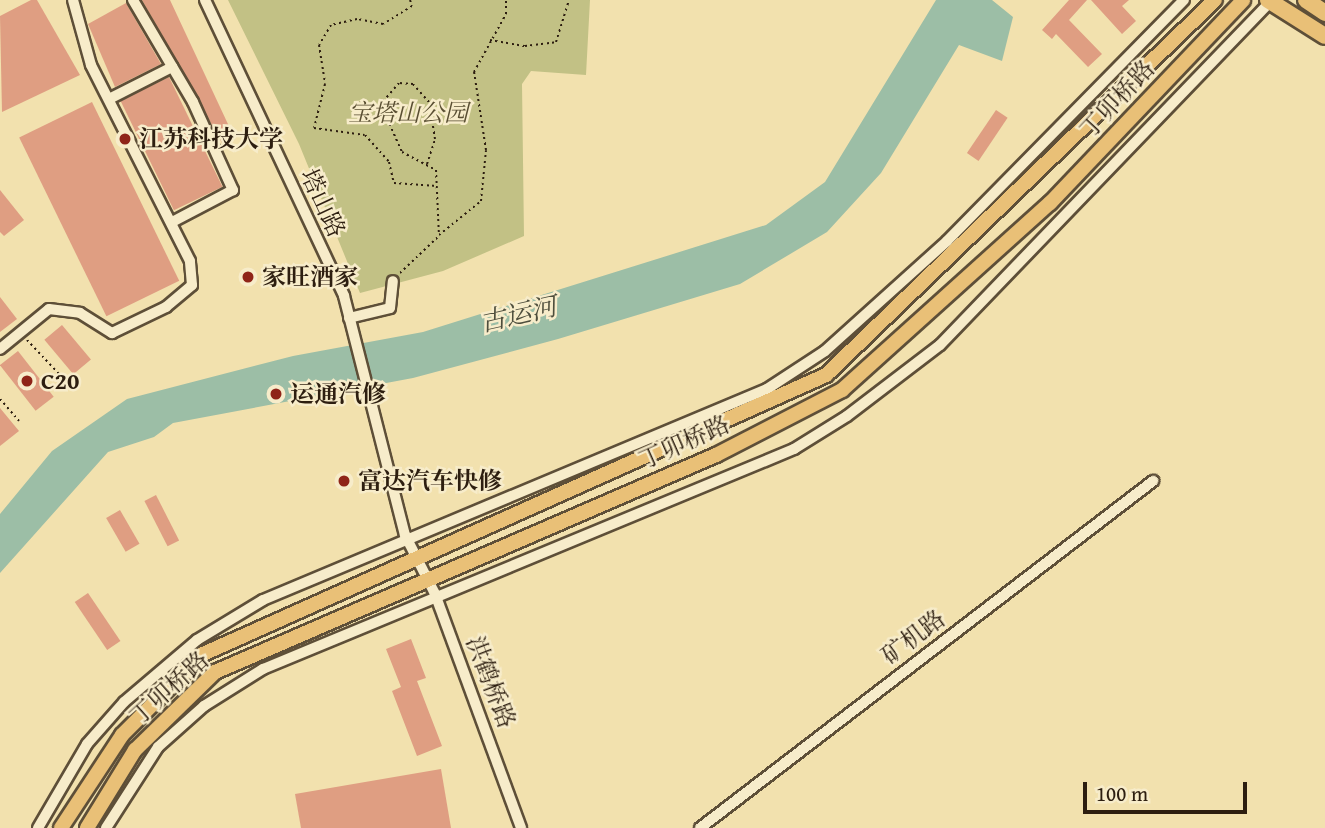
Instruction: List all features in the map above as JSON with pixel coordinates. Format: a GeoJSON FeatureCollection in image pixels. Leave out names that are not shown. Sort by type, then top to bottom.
{"type":"FeatureCollection","features":[{"type":"Feature","properties":{"kind":"highway"},"geometry":{"type":"LineString","coordinates":[[1271,0],[1325,37]]}},
{"type":"Feature","properties":{"kind":"highway"},"geometry":{"type":"LineString","coordinates":[[1306,0],[1325,13]]}},
{"type":"Feature","properties":{"kind":"main road","name":"丁卯桥路"},"geometry":{"type":"LineString","coordinates":[[61,828],[122,735],[203,654],[413,554],[642,463],[826,375],[1215,0]]}},
{"type":"Feature","properties":{"kind":"main road","name":"丁卯桥路"},"geometry":{"type":"LineString","coordinates":[[87,828],[135,750],[215,672],[424,577],[716,455],[842,390],[1049,203],[1243,0]]}},
{"type":"Feature","properties":{"kind":"street"},"geometry":{"type":"LineString","coordinates":[[0,349],[49,309],[80,313],[112,333],[166,307],[192,285],[195,271],[91,65],[73,0]]}},
{"type":"Feature","properties":{"kind":"street"},"geometry":{"type":"LineString","coordinates":[[133,0],[172,67],[233,190],[172,222]]}},
{"type":"Feature","properties":{"kind":"street","name":"塔山路"},"geometry":{"type":"LineString","coordinates":[[205,0],[349,318],[373,422],[405,536],[413,554]]}},
{"type":"Feature","properties":{"kind":"street"},"geometry":{"type":"LineString","coordinates":[[38,828],[87,744],[124,702],[197,640],[263,600],[405,536],[767,389],[825,351],[947,241],[1184,0]]}},
{"type":"Feature","properties":{"kind":"street"},"geometry":{"type":"LineString","coordinates":[[106,828],[158,747],[204,706],[301,649],[794,449],[848,416],[940,345],[1271,0]]}},
{"type":"Feature","properties":{"kind":"street"},"geometry":{"type":"LineString","coordinates":[[109,99],[172,67]]}},
{"type":"Feature","properties":{"kind":"street"},"geometry":{"type":"LineString","coordinates":[[349,318],[390,308],[393,281]]}},
{"type":"Feature","properties":{"kind":"street","name":"矿机路"},"geometry":{"type":"LineString","coordinates":[[700,828],[1153,481]]}},
{"type":"Feature","properties":{"kind":"street","name":"洪鹤桥路"},"geometry":{"type":"LineString","coordinates":[[413,554],[435,594],[521,828]]}},
{"type":"Feature","properties":{"kind":"path"},"geometry":{"type":"LineString","coordinates":[[410,0],[412,6],[383,24],[357,19],[331,25],[319,45],[325,84],[314,128],[365,135],[390,162],[394,183],[427,181],[438,187]]}},
{"type":"Feature","properties":{"kind":"path"},"geometry":{"type":"LineString","coordinates":[[393,281],[439,235],[481,201],[486,150],[474,72],[491,40],[506,0]]}},
{"type":"Feature","properties":{"kind":"path"},"geometry":{"type":"LineString","coordinates":[[491,40],[525,46],[556,42],[569,0]]}},
{"type":"Feature","properties":{"kind":"path"},"geometry":{"type":"LineString","coordinates":[[427,164],[435,139],[432,111],[413,84],[399,83],[384,100],[386,114],[402,152],[436,170],[439,235]]}},
{"type":"Feature","properties":{"kind":"path"},"geometry":{"type":"LineString","coordinates":[[23,336],[60,375]]}},
{"type":"Feature","properties":{"kind":"path"},"geometry":{"type":"LineString","coordinates":[[0,399],[19,421]]}},
{"type":"Feature","properties":{"kind":"green space","name":"宝塔山公园"},"geometry":{"type":"Polygon","coordinates":[[[228,0],[590,0],[586,75],[531,71],[522,84],[524,236],[443,271],[360,293],[299,144],[228,0]]]}},
{"type":"Feature","properties":{"kind":"water","name":"古运河"},"geometry":{"type":"Polygon","coordinates":[[[936,0],[992,0],[1013,17],[1002,61],[959,45],[881,173],[827,232],[740,284],[558,339],[413,378],[173,423],[154,437],[108,452],[0,573],[0,514],[52,451],[127,399],[293,356],[423,332],[766,225],[825,182],[936,0]]]}},
{"type":"Feature","properties":{"kind":"building"},"geometry":{"type":"Polygon","coordinates":[[[31,0],[37,0],[80,75],[2,112],[0,16],[31,0]]]}},
{"type":"Feature","properties":{"kind":"building"},"geometry":{"type":"Polygon","coordinates":[[[142,0],[170,0],[234,137],[222,143],[142,0]]]}},
{"type":"Feature","properties":{"kind":"building"},"geometry":{"type":"Polygon","coordinates":[[[1069,0],[1087,0],[1069,20],[1102,54],[1088,67],[1056,34],[1052,39],[1042,30],[1069,0]]]}},
{"type":"Feature","properties":{"kind":"building"},"geometry":{"type":"Polygon","coordinates":[[[1091,0],[1129,0],[1122,6],[1136,21],[1122,34],[1091,0]]]}},
{"type":"Feature","properties":{"kind":"building"},"geometry":{"type":"Polygon","coordinates":[[[126,3],[161,64],[115,87],[88,24],[126,3]]]}},
{"type":"Feature","properties":{"kind":"building"},"geometry":{"type":"Polygon","coordinates":[[[169,77],[222,187],[174,210],[120,101],[169,77]]]}},
{"type":"Feature","properties":{"kind":"building"},"geometry":{"type":"Polygon","coordinates":[[[92,102],[179,281],[106,316],[19,138],[92,102]]]}},
{"type":"Feature","properties":{"kind":"building"},"geometry":{"type":"Polygon","coordinates":[[[996,110],[1008,118],[979,161],[967,153],[996,110]]]}},
{"type":"Feature","properties":{"kind":"building"},"geometry":{"type":"Polygon","coordinates":[[[0,190],[24,220],[4,236],[0,232],[0,190]]]}},
{"type":"Feature","properties":{"kind":"building"},"geometry":{"type":"Polygon","coordinates":[[[0,297],[17,319],[0,332],[0,297]]]}},
{"type":"Feature","properties":{"kind":"building"},"geometry":{"type":"Polygon","coordinates":[[[62,325],[91,359],[73,374],[44,340],[62,325]]]}},
{"type":"Feature","properties":{"kind":"building","name":"C20"},"geometry":{"type":"Polygon","coordinates":[[[18,351],[54,397],[36,411],[0,365],[18,351]]]}},
{"type":"Feature","properties":{"kind":"building"},"geometry":{"type":"Polygon","coordinates":[[[0,408],[19,431],[0,446],[0,408]]]}},
{"type":"Feature","properties":{"kind":"building"},"geometry":{"type":"Polygon","coordinates":[[[156,495],[179,540],[168,546],[144,501],[156,495]]]}},
{"type":"Feature","properties":{"kind":"building"},"geometry":{"type":"Polygon","coordinates":[[[120,510],[140,544],[126,552],[106,518],[120,510]]]}},
{"type":"Feature","properties":{"kind":"building"},"geometry":{"type":"Polygon","coordinates":[[[88,593],[120,641],[107,650],[75,602],[88,593]]]}},
{"type":"Feature","properties":{"kind":"building"},"geometry":{"type":"Polygon","coordinates":[[[411,639],[426,678],[417,681],[442,746],[417,756],[392,691],[401,687],[386,649],[411,639]]]}},
{"type":"Feature","properties":{"kind":"building"},"geometry":{"type":"Polygon","coordinates":[[[441,769],[451,828],[301,828],[295,794],[441,769]]]}},
{"type":"Feature","properties":{"kind":"place","name":"江苏科技大学"},"geometry":{"type":"Point","coordinates":[125,139]}},
{"type":"Feature","properties":{"kind":"place","name":"家旺酒家"},"geometry":{"type":"Point","coordinates":[248,277]}},
{"type":"Feature","properties":{"kind":"place","name":"C20"},"geometry":{"type":"Point","coordinates":[27,381]}},
{"type":"Feature","properties":{"kind":"place","name":"运通汽修"},"geometry":{"type":"Point","coordinates":[276,394]}},
{"type":"Feature","properties":{"kind":"place","name":"富达汽车快修"},"geometry":{"type":"Point","coordinates":[344,481]}}]}
